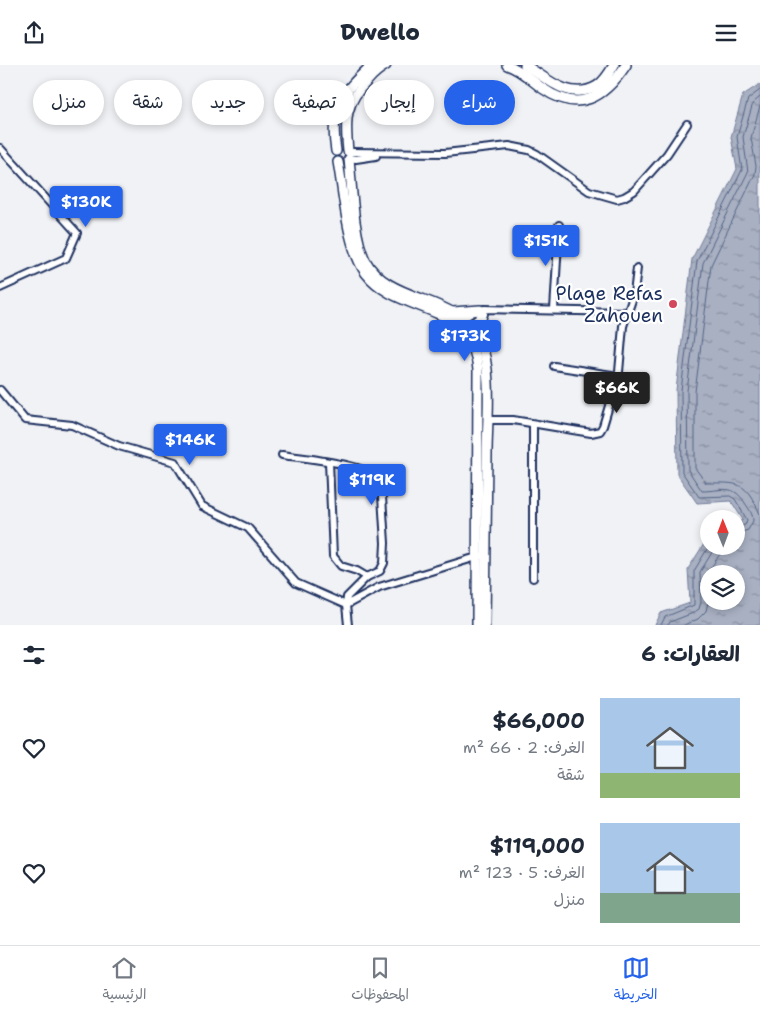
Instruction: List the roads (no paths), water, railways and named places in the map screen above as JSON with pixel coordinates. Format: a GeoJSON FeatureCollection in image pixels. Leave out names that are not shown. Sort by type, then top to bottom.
{"type":"FeatureCollection","features":[{"type":"Feature","properties":{"kind":"main road"},"geometry":{"type":"LineString","coordinates":[[372,65],[359,77],[337,106],[333,125],[336,151],[334,157],[338,162],[354,249],[364,271],[376,283],[390,293],[462,325],[480,341]]}},
{"type":"Feature","properties":{"kind":"main road"},"geometry":{"type":"LineString","coordinates":[[386,65],[364,83],[351,101],[346,120],[353,202],[360,246],[370,268],[388,284],[453,312],[481,312],[479,328],[480,341],[486,361],[488,420],[477,625]]}},
{"type":"Feature","properties":{"kind":"main road"},"geometry":{"type":"LineString","coordinates":[[507,65],[521,72],[553,95],[570,101],[592,99],[607,89],[626,65]]}},
{"type":"Feature","properties":{"kind":"main road"},"geometry":{"type":"LineString","coordinates":[[525,65],[561,88],[576,91],[598,85],[614,65]]}},
{"type":"Feature","properties":{"kind":"main road"},"geometry":{"type":"LineString","coordinates":[[336,151],[342,148],[349,155]]}},
{"type":"Feature","properties":{"kind":"main road"},"geometry":{"type":"LineString","coordinates":[[338,162],[345,162],[349,155]]}},
{"type":"Feature","properties":{"kind":"main road"},"geometry":{"type":"LineString","coordinates":[[453,312],[473,347],[478,370],[485,625]]}},
{"type":"Feature","properties":{"kind":"street"},"geometry":{"type":"LineString","coordinates":[[349,155],[358,159],[395,153],[445,153],[509,146],[529,150],[537,154],[588,191],[617,199],[634,191],[667,154],[687,124]]}},
{"type":"Feature","properties":{"kind":"street"},"geometry":{"type":"LineString","coordinates":[[0,148],[77,233],[66,258],[0,289]]}},
{"type":"Feature","properties":{"kind":"street"},"geometry":{"type":"LineString","coordinates":[[554,310],[559,225]]}},
{"type":"Feature","properties":{"kind":"street"},"geometry":{"type":"LineString","coordinates":[[488,420],[513,420],[591,433],[597,432],[603,426],[618,376],[623,326],[634,294],[637,269]]}},
{"type":"Feature","properties":{"kind":"street"},"geometry":{"type":"LineString","coordinates":[[462,325],[481,312],[494,309],[627,311]]}},
{"type":"Feature","properties":{"kind":"street"},"geometry":{"type":"LineString","coordinates":[[554,366],[618,376]]}},
{"type":"Feature","properties":{"kind":"street"},"geometry":{"type":"LineString","coordinates":[[0,389],[25,419],[72,425],[119,446],[175,462],[202,506],[248,528],[296,583],[346,605]]}},
{"type":"Feature","properties":{"kind":"street"},"geometry":{"type":"LineString","coordinates":[[533,424],[533,578]]}},
{"type":"Feature","properties":{"kind":"street"},"geometry":{"type":"LineString","coordinates":[[282,455],[353,466],[377,475],[381,481],[385,543],[384,563],[380,571],[367,577],[347,597],[348,625]]}},
{"type":"Feature","properties":{"kind":"street"},"geometry":{"type":"LineString","coordinates":[[329,462],[333,556],[340,566],[357,571],[367,577]]}},
{"type":"Feature","properties":{"kind":"street"},"geometry":{"type":"LineString","coordinates":[[346,605],[379,587],[482,556]]}},
{"type":"Feature","properties":{"kind":"water"},"geometry":{"type":"Polygon","coordinates":[[[760,84],[760,625],[655,625],[661,613],[690,603],[688,569],[700,550],[700,555],[745,555],[745,510],[737,510],[731,501],[697,503],[677,474],[676,390],[692,259],[737,169],[731,137],[743,95],[760,84]]]}},
{"type":"Feature","properties":{"kind":"place","name":"Plage Refas Zahouen"},"geometry":{"type":"Point","coordinates":[673,304]}}]}
